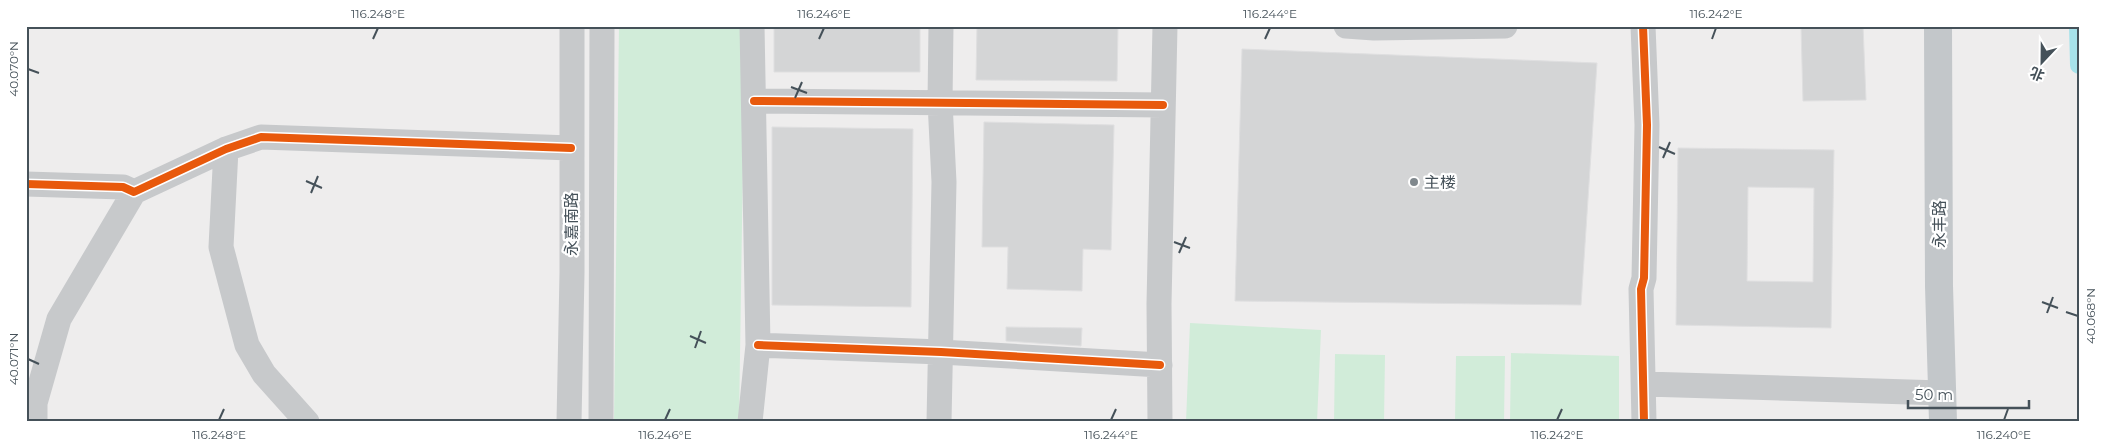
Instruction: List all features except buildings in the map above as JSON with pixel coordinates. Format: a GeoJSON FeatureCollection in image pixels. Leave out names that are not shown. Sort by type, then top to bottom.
{"type":"FeatureCollection","features":[{"type":"Feature","properties":{"kind":"main road","name":"永丰路"},"geometry":{"type":"LineString","coordinates":[[1938,26],[1939,286],[1943,422]]}},
{"type":"Feature","properties":{"kind":"street","name":"永嘉南路"},"geometry":{"type":"LineString","coordinates":[[569,422],[572,274],[572,26]]}},
{"type":"Feature","properties":{"kind":"street","name":"永嘉南路"},"geometry":{"type":"LineString","coordinates":[[601,422],[602,26]]}},
{"type":"Feature","properties":{"kind":"street"},"geometry":{"type":"LineString","coordinates":[[750,422],[758,345],[752,26]]}},
{"type":"Feature","properties":{"kind":"street"},"geometry":{"type":"LineString","coordinates":[[939,422],[944,182],[940,102],[941,26]]}},
{"type":"Feature","properties":{"kind":"street"},"geometry":{"type":"LineString","coordinates":[[1160,422],[1165,26]]}},
{"type":"Feature","properties":{"kind":"street"},"geometry":{"type":"LineString","coordinates":[[1346,26],[1505,26]]}},
{"type":"Feature","properties":{"kind":"street"},"geometry":{"type":"LineString","coordinates":[[1643,26],[1647,125],[1644,278],[1641,289],[1645,384],[1644,422]]}},
{"type":"Feature","properties":{"kind":"street"},"geometry":{"type":"LineString","coordinates":[[754,101],[1163,105]]}},
{"type":"Feature","properties":{"kind":"street"},"geometry":{"type":"LineString","coordinates":[[35,422],[35,403],[59,319],[134,192],[226,149],[262,137],[571,148]]}},
{"type":"Feature","properties":{"kind":"street"},"geometry":{"type":"LineString","coordinates":[[226,149],[221,247],[247,346],[264,374],[307,422]]}},
{"type":"Feature","properties":{"kind":"street"},"geometry":{"type":"LineString","coordinates":[[26,184],[123,187],[134,192]]}},
{"type":"Feature","properties":{"kind":"street"},"geometry":{"type":"LineString","coordinates":[[758,345],[941,352],[1160,365]]}},
{"type":"Feature","properties":{"kind":"street"},"geometry":{"type":"LineString","coordinates":[[1645,384],[1942,393]]}},
{"type":"Feature","properties":{"kind":"green space"},"geometry":{"type":"Polygon","coordinates":[[[619,26],[745,26],[739,422],[614,422],[619,26]]]}},
{"type":"Feature","properties":{"kind":"green space"},"geometry":{"type":"Polygon","coordinates":[[[1190,323],[1321,330],[1317,422],[1186,422],[1190,323]]]}},
{"type":"Feature","properties":{"kind":"green space"},"geometry":{"type":"Polygon","coordinates":[[[1511,353],[1619,356],[1619,422],[1510,422],[1511,353]]]}},
{"type":"Feature","properties":{"kind":"green space"},"geometry":{"type":"Polygon","coordinates":[[[1335,354],[1385,355],[1384,422],[1334,422],[1335,354]]]}},
{"type":"Feature","properties":{"kind":"green space"},"geometry":{"type":"Polygon","coordinates":[[[1456,356],[1505,356],[1504,422],[1455,422],[1456,356]]]}},
{"type":"Feature","properties":{"kind":"waterway"},"geometry":{"type":"LineString","coordinates":[[2078,26],[2079,65]]}},
{"type":"Feature","properties":{"kind":"cycle path"},"geometry":{"type":"LineString","coordinates":[[1643,26],[1647,125],[1644,278],[1641,289],[1644,422]]}},
{"type":"Feature","properties":{"kind":"cycle path"},"geometry":{"type":"LineString","coordinates":[[754,101],[1163,105]]}},
{"type":"Feature","properties":{"kind":"cycle path"},"geometry":{"type":"LineString","coordinates":[[26,184],[123,187],[134,192],[226,149],[261,137],[571,148]]}},
{"type":"Feature","properties":{"kind":"cycle path"},"geometry":{"type":"LineString","coordinates":[[758,345],[941,352],[1160,365]]}},
{"type":"Feature","properties":{"kind":"place","name":"主楼"},"geometry":{"type":"Point","coordinates":[1414,182]}}]}
